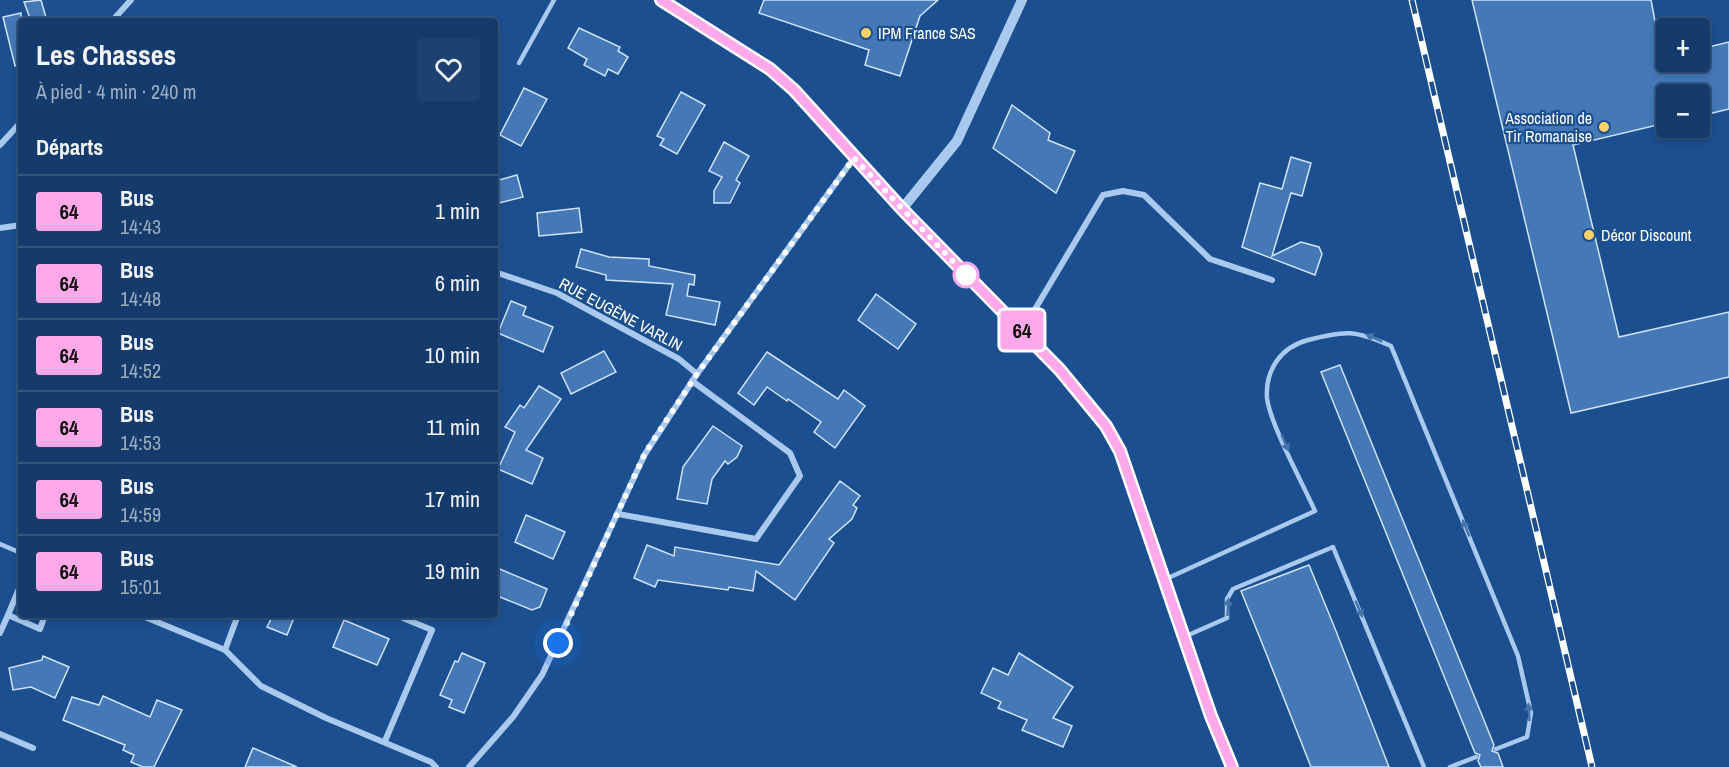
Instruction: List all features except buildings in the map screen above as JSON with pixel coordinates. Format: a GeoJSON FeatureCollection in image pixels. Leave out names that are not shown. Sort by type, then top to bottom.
{"type":"FeatureCollection","features":[{"type":"Feature","properties":{"kind":"street"},"geometry":{"type":"LineString","coordinates":[[115,18],[131,0]]}},
{"type":"Feature","properties":{"kind":"street"},"geometry":{"type":"LineString","coordinates":[[661,0],[770,69],[794,90],[902,209],[1074,386],[1106,426],[1120,451],[1184,637],[1232,767]]}},
{"type":"Feature","properties":{"kind":"street"},"geometry":{"type":"LineString","coordinates":[[902,209],[957,141],[1019,1]]}},
{"type":"Feature","properties":{"kind":"street"},"geometry":{"type":"LineString","coordinates":[[0,145],[18,125]]}},
{"type":"Feature","properties":{"kind":"street"},"geometry":{"type":"LineString","coordinates":[[469,767],[513,717],[542,675],[645,453],[692,381],[854,158]]}},
{"type":"Feature","properties":{"kind":"street"},"geometry":{"type":"LineString","coordinates":[[1022,331],[1103,195],[1123,191],[1144,195],[1210,259],[1272,280]]}},
{"type":"Feature","properties":{"kind":"street"},"geometry":{"type":"LineString","coordinates":[[0,228],[18,225]]}},
{"type":"Feature","properties":{"kind":"street","name":"RUE EUGÈNE VARLIN"},"geometry":{"type":"LineString","coordinates":[[498,273],[557,293],[679,359],[697,374]]}},
{"type":"Feature","properties":{"kind":"street"},"geometry":{"type":"LineString","coordinates":[[618,514],[756,539],[800,476],[790,453],[692,381]]}},
{"type":"Feature","properties":{"kind":"street"},"geometry":{"type":"LineString","coordinates":[[0,633],[18,591]]}},
{"type":"Feature","properties":{"kind":"street"},"geometry":{"type":"LineString","coordinates":[[8,615],[40,629],[44,618]]}},
{"type":"Feature","properties":{"kind":"street"},"geometry":{"type":"LineString","coordinates":[[148,618],[225,650],[261,686],[326,718],[385,741],[436,767]]}},
{"type":"Feature","properties":{"kind":"street"},"geometry":{"type":"LineString","coordinates":[[225,650],[237,618]]}},
{"type":"Feature","properties":{"kind":"street"},"geometry":{"type":"LineString","coordinates":[[385,741],[432,630],[403,618]]}},
{"type":"Feature","properties":{"kind":"street"},"geometry":{"type":"LineString","coordinates":[[0,734],[33,748]]}},
{"type":"Feature","properties":{"kind":"lane"},"geometry":{"type":"LineString","coordinates":[[519,63],[554,0]]}},
{"type":"Feature","properties":{"kind":"lane"},"geometry":{"type":"LineString","coordinates":[[1164,580],[1315,511],[1267,399],[1268,377],[1278,356],[1303,341],[1338,332],[1362,333],[1391,346],[1518,656],[1531,713],[1527,737],[1496,749]]}},
{"type":"Feature","properties":{"kind":"lane"},"geometry":{"type":"LineString","coordinates":[[0,544],[18,552]]}},
{"type":"Feature","properties":{"kind":"lane"},"geometry":{"type":"LineString","coordinates":[[1184,637],[1227,618],[1227,599],[1233,589],[1333,547],[1424,767]]}},
{"type":"Feature","properties":{"kind":"lane"},"geometry":{"type":"LineString","coordinates":[[1450,767],[1476,757]]}},
{"type":"Feature","properties":{"kind":"railway"},"geometry":{"type":"LineString","coordinates":[[1412,0],[1592,767]]}},
{"type":"Feature","properties":{"kind":"bus line","name":"64"},"geometry":{"type":"LineString","coordinates":[[661,0],[770,69],[794,90],[902,209],[1060,370],[1089,403],[1106,426],[1120,451],[1211,716],[1232,767]]}},
{"type":"Feature","properties":{"kind":"place","name":"IPM France SAS"},"geometry":{"type":"Point","coordinates":[866,33]}},
{"type":"Feature","properties":{"kind":"place","name":"Association de Tir Romanaise"},"geometry":{"type":"Point","coordinates":[1604,127]}},
{"type":"Feature","properties":{"kind":"place","name":"Décor Discount"},"geometry":{"type":"Point","coordinates":[1589,235]}},
{"type":"Feature","properties":{"kind":"route"},"geometry":{"type":"LineString","coordinates":[[558,643],[645,453],[697,374],[854,158],[966,275]]}}]}
